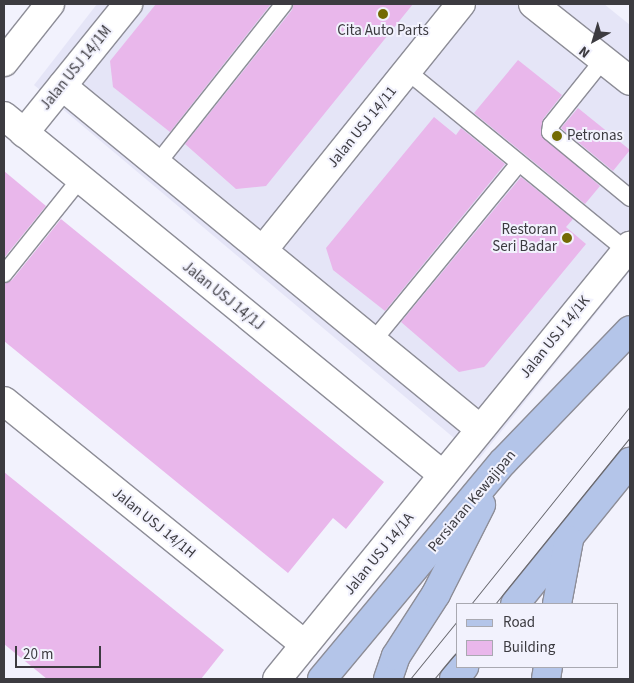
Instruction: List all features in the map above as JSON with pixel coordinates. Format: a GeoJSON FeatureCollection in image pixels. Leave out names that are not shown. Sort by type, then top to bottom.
{"type":"FeatureCollection","features":[{"type":"Feature","properties":{"kind":"main road","name":"Persiaran Kewajipan"},"geometry":{"type":"LineString","coordinates":[[322,679],[503,462],[630,330]]}},
{"type":"Feature","properties":{"kind":"main road"},"geometry":{"type":"LineString","coordinates":[[388,679],[396,656],[436,594],[503,462]]}},
{"type":"Feature","properties":{"kind":"main road"},"geometry":{"type":"LineString","coordinates":[[516,603],[630,462]]}},
{"type":"Feature","properties":{"kind":"main road"},"geometry":{"type":"LineString","coordinates":[[557,603],[569,539]]}},
{"type":"Feature","properties":{"kind":"main road"},"geometry":{"type":"LineString","coordinates":[[454,679],[463,668]]}},
{"type":"Feature","properties":{"kind":"street"},"geometry":{"type":"LineString","coordinates":[[4,62],[50,4]]}},
{"type":"Feature","properties":{"kind":"street","name":"Jalan USJ 14/1M"},"geometry":{"type":"LineString","coordinates":[[14,124],[62,86],[128,4]]}},
{"type":"Feature","properties":{"kind":"street","name":"Jalan USJ 14/11"},"geometry":{"type":"LineString","coordinates":[[263,250],[461,4]]}},
{"type":"Feature","properties":{"kind":"street"},"geometry":{"type":"LineString","coordinates":[[533,4],[630,81]]}},
{"type":"Feature","properties":{"kind":"street"},"geometry":{"type":"LineString","coordinates":[[62,86],[480,429]]}},
{"type":"Feature","properties":{"kind":"street","name":"Jalan USJ 14/1J"},"geometry":{"type":"LineString","coordinates":[[14,124],[442,475]]}},
{"type":"Feature","properties":{"kind":"street","name":"Jalan USJ 14/1K"},"geometry":{"type":"LineString","coordinates":[[480,429],[628,248]]}},
{"type":"Feature","properties":{"kind":"street","name":"Jalan USJ 14/1H"},"geometry":{"type":"LineString","coordinates":[[4,401],[305,645]]}},
{"type":"Feature","properties":{"kind":"street","name":"Jalan USJ 14/1A"},"geometry":{"type":"LineString","coordinates":[[277,679],[480,429]]}},
{"type":"Feature","properties":{"kind":"lane"},"geometry":{"type":"LineString","coordinates":[[157,164],[284,4]]}},
{"type":"Feature","properties":{"kind":"lane"},"geometry":{"type":"LineString","coordinates":[[603,60],[551,125],[550,132],[630,198]]}},
{"type":"Feature","properties":{"kind":"lane"},"geometry":{"type":"LineString","coordinates":[[407,71],[519,163],[628,248]]}},
{"type":"Feature","properties":{"kind":"lane"},"geometry":{"type":"LineString","coordinates":[[374,341],[519,163]]}},
{"type":"Feature","properties":{"kind":"lane"},"geometry":{"type":"LineString","coordinates":[[4,274],[80,179]]}},
{"type":"Feature","properties":{"kind":"shaded area"},"geometry":{"type":"Polygon","coordinates":[[[97,4],[604,4],[630,25],[630,271],[479,459],[34,85],[97,4]]]}},
{"type":"Feature","properties":{"kind":"building"},"geometry":{"type":"Polygon","coordinates":[[[156,4],[271,4],[170,132],[113,87],[110,61],[156,4]]]}},
{"type":"Feature","properties":{"kind":"building"},"geometry":{"type":"Polygon","coordinates":[[[294,4],[413,4],[266,186],[236,189],[185,144],[292,10],[294,4]]]}},
{"type":"Feature","properties":{"kind":"building"},"geometry":{"type":"Polygon","coordinates":[[[518,60],[562,95],[543,119],[541,135],[600,186],[585,204],[474,113],[518,60]]]}},
{"type":"Feature","properties":{"kind":"building"},"geometry":{"type":"Polygon","coordinates":[[[578,108],[630,150],[613,171],[561,128],[578,108]]]}},
{"type":"Feature","properties":{"kind":"building"},"geometry":{"type":"Polygon","coordinates":[[[434,117],[456,135],[461,128],[505,164],[385,311],[333,270],[326,248],[434,117]]]}},
{"type":"Feature","properties":{"kind":"building"},"geometry":{"type":"Polygon","coordinates":[[[4,171],[46,206],[4,258],[4,171]]]}},
{"type":"Feature","properties":{"kind":"building"},"geometry":{"type":"Polygon","coordinates":[[[521,177],[573,219],[566,227],[586,244],[487,364],[484,367],[459,372],[401,322],[521,177]]]}},
{"type":"Feature","properties":{"kind":"building"},"geometry":{"type":"Polygon","coordinates":[[[61,219],[384,482],[346,529],[333,518],[288,573],[4,341],[4,284],[12,280],[61,219]]]}},
{"type":"Feature","properties":{"kind":"building"},"geometry":{"type":"Polygon","coordinates":[[[4,472],[224,650],[201,679],[47,679],[4,644],[4,472]]]}},
{"type":"Feature","properties":{"kind":"tram line"},"geometry":{"type":"LineString","coordinates":[[472,603],[630,406]]}},
{"type":"Feature","properties":{"kind":"tram line"},"geometry":{"type":"LineString","coordinates":[[496,603],[630,437]]}},
{"type":"Feature","properties":{"kind":"tram line"},"geometry":{"type":"LineString","coordinates":[[410,679],[456,622]]}},
{"type":"Feature","properties":{"kind":"tram line"},"geometry":{"type":"LineString","coordinates":[[434,679],[456,652]]}},
{"type":"Feature","properties":{"kind":"place","name":"Cita Auto Parts"},"geometry":{"type":"Point","coordinates":[383,14]}},
{"type":"Feature","properties":{"kind":"place","name":"Petronas"},"geometry":{"type":"Point","coordinates":[557,136]}},
{"type":"Feature","properties":{"kind":"place","name":"Restoran Seri Badar"},"geometry":{"type":"Point","coordinates":[567,238]}}]}
